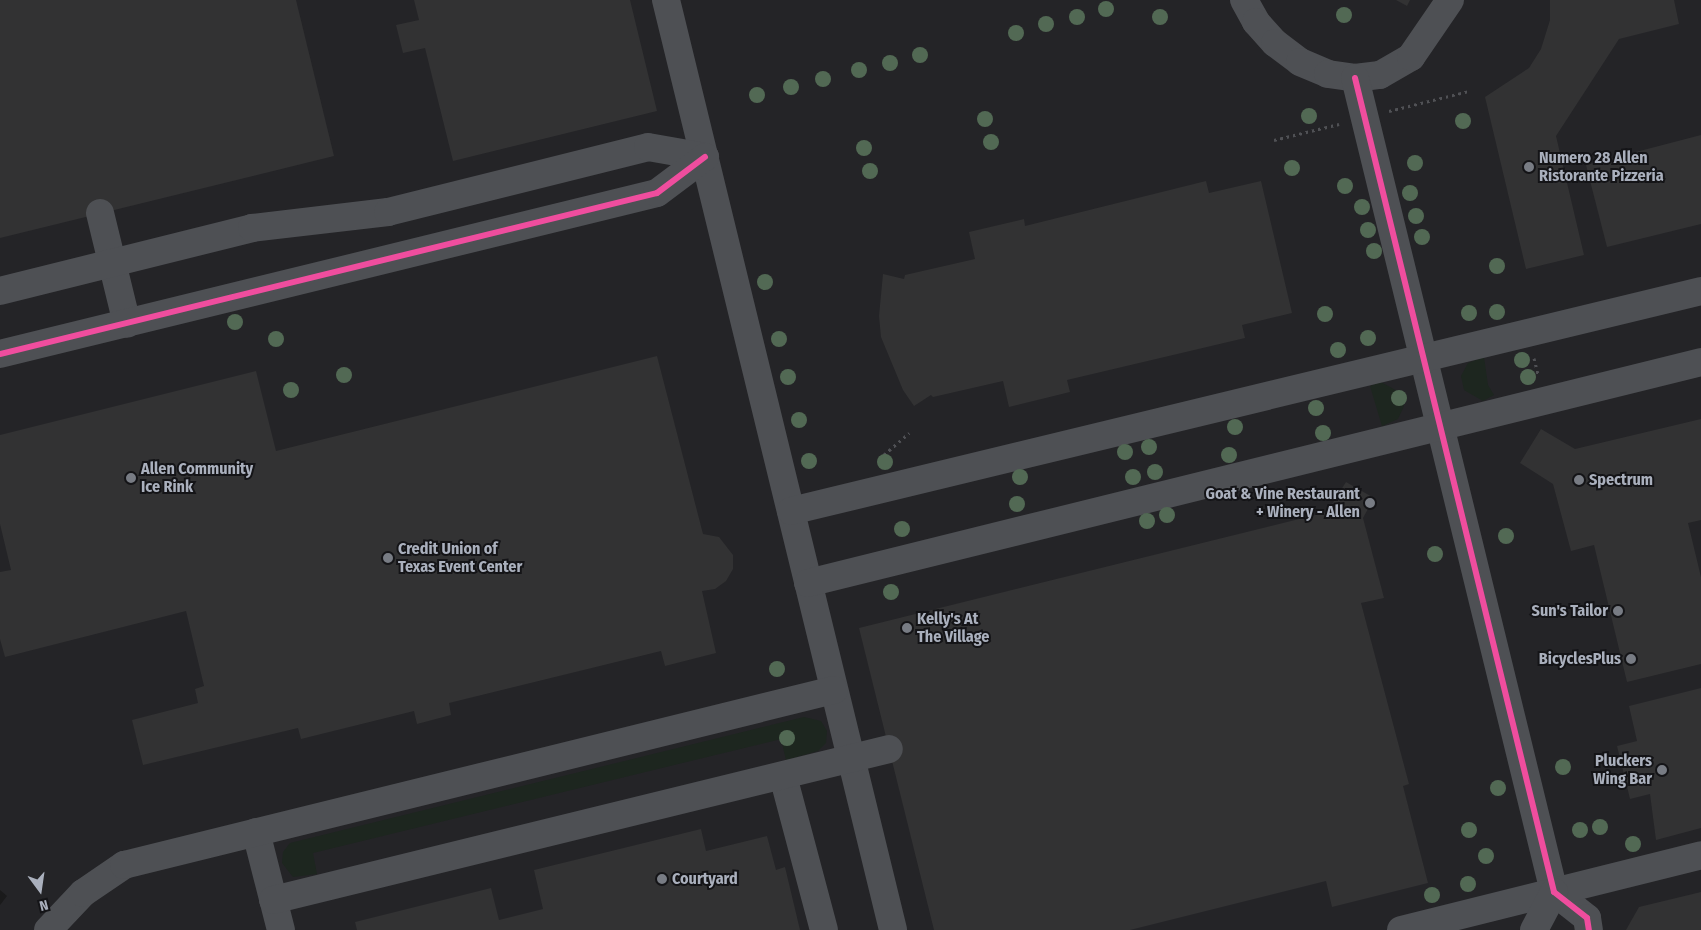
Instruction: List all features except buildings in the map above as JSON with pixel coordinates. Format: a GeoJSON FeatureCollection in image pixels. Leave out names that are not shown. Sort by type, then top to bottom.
{"type":"FeatureCollection","features":[{"type":"Feature","properties":{"kind":"street"},"geometry":{"type":"LineString","coordinates":[[666,0],[893,930]]}},
{"type":"Feature","properties":{"kind":"street"},"geometry":{"type":"LineString","coordinates":[[1244,0],[1256,22],[1275,43],[1300,62],[1328,74],[1355,78],[1380,74],[1411,57],[1450,0]]}},
{"type":"Feature","properties":{"kind":"street"},"geometry":{"type":"LineString","coordinates":[[1355,78],[1554,892],[1587,918],[1589,930]]}},
{"type":"Feature","properties":{"kind":"street"},"geometry":{"type":"LineString","coordinates":[[0,291],[252,228],[388,212],[648,147],[704,157]]}},
{"type":"Feature","properties":{"kind":"street"},"geometry":{"type":"LineString","coordinates":[[0,354],[657,193],[704,157]]}},
{"type":"Feature","properties":{"kind":"street"},"geometry":{"type":"LineString","coordinates":[[100,213],[127,324]]}},
{"type":"Feature","properties":{"kind":"street"},"geometry":{"type":"LineString","coordinates":[[791,511],[1701,291]]}},
{"type":"Feature","properties":{"kind":"street"},"geometry":{"type":"LineString","coordinates":[[808,583],[1701,362]]}},
{"type":"Feature","properties":{"kind":"street"},"geometry":{"type":"LineString","coordinates":[[48,930],[83,893],[124,865],[834,690]]}},
{"type":"Feature","properties":{"kind":"street"},"geometry":{"type":"LineString","coordinates":[[273,900],[889,749]]}},
{"type":"Feature","properties":{"kind":"street"},"geometry":{"type":"LineString","coordinates":[[783,776],[824,930]]}},
{"type":"Feature","properties":{"kind":"street"},"geometry":{"type":"LineString","coordinates":[[256,832],[281,930]]}},
{"type":"Feature","properties":{"kind":"street"},"geometry":{"type":"LineString","coordinates":[[1401,930],[1701,855]]}},
{"type":"Feature","properties":{"kind":"street"},"geometry":{"type":"LineString","coordinates":[[1534,930],[1554,892]]}},
{"type":"Feature","properties":{"kind":"path"},"geometry":{"type":"LineString","coordinates":[[879,458],[909,433]]}},
{"type":"Feature","properties":{"kind":"shaded area"},"geometry":{"type":"Polygon","coordinates":[[[0,0],[1701,0],[1701,930],[0,930],[0,905],[7,896],[0,890],[0,0]]]}},
{"type":"Feature","properties":{"kind":"shaded area"},"geometry":{"type":"Polygon","coordinates":[[[1484,357],[1488,385],[1494,395],[1483,401],[1464,390],[1461,376],[1468,363],[1484,357]]]}},
{"type":"Feature","properties":{"kind":"shaded area"},"geometry":{"type":"Polygon","coordinates":[[[1381,382],[1399,392],[1404,406],[1398,419],[1382,426],[1370,386],[1381,382]]]}},
{"type":"Feature","properties":{"kind":"shaded area"},"geometry":{"type":"Polygon","coordinates":[[[804,717],[821,721],[827,731],[826,743],[818,751],[786,760],[781,739],[313,853],[317,874],[293,877],[282,863],[283,852],[290,843],[804,717]]]}},
{"type":"Feature","properties":{"kind":"cycle path"},"geometry":{"type":"LineString","coordinates":[[1355,78],[1554,892],[1587,918],[1589,930]]}},
{"type":"Feature","properties":{"kind":"cycle path"},"geometry":{"type":"LineString","coordinates":[[0,354],[657,193],[705,157]]}},
{"type":"Feature","properties":{"kind":"place","name":"Numero 28 Allen Ristorante Pizzeria"},"geometry":{"type":"Point","coordinates":[1529,167]}},
{"type":"Feature","properties":{"kind":"place","name":"Allen Community Ice Rink"},"geometry":{"type":"Point","coordinates":[131,478]}},
{"type":"Feature","properties":{"kind":"place","name":"Spectrum"},"geometry":{"type":"Point","coordinates":[1579,480]}},
{"type":"Feature","properties":{"kind":"place","name":"Goat & Vine Restaurant + Winery - Allen"},"geometry":{"type":"Point","coordinates":[1370,503]}},
{"type":"Feature","properties":{"kind":"place","name":"Credit Union of Texas Event Center"},"geometry":{"type":"Point","coordinates":[388,558]}},
{"type":"Feature","properties":{"kind":"place","name":"Sun's Tailor"},"geometry":{"type":"Point","coordinates":[1618,611]}},
{"type":"Feature","properties":{"kind":"place","name":"Kelly's At The Village"},"geometry":{"type":"Point","coordinates":[907,628]}},
{"type":"Feature","properties":{"kind":"place","name":"BicyclesPlus"},"geometry":{"type":"Point","coordinates":[1631,659]}},
{"type":"Feature","properties":{"kind":"place","name":"Pluckers Wing Bar"},"geometry":{"type":"Point","coordinates":[1662,770]}},
{"type":"Feature","properties":{"kind":"place","name":"Courtyard"},"geometry":{"type":"Point","coordinates":[662,879]}}]}
